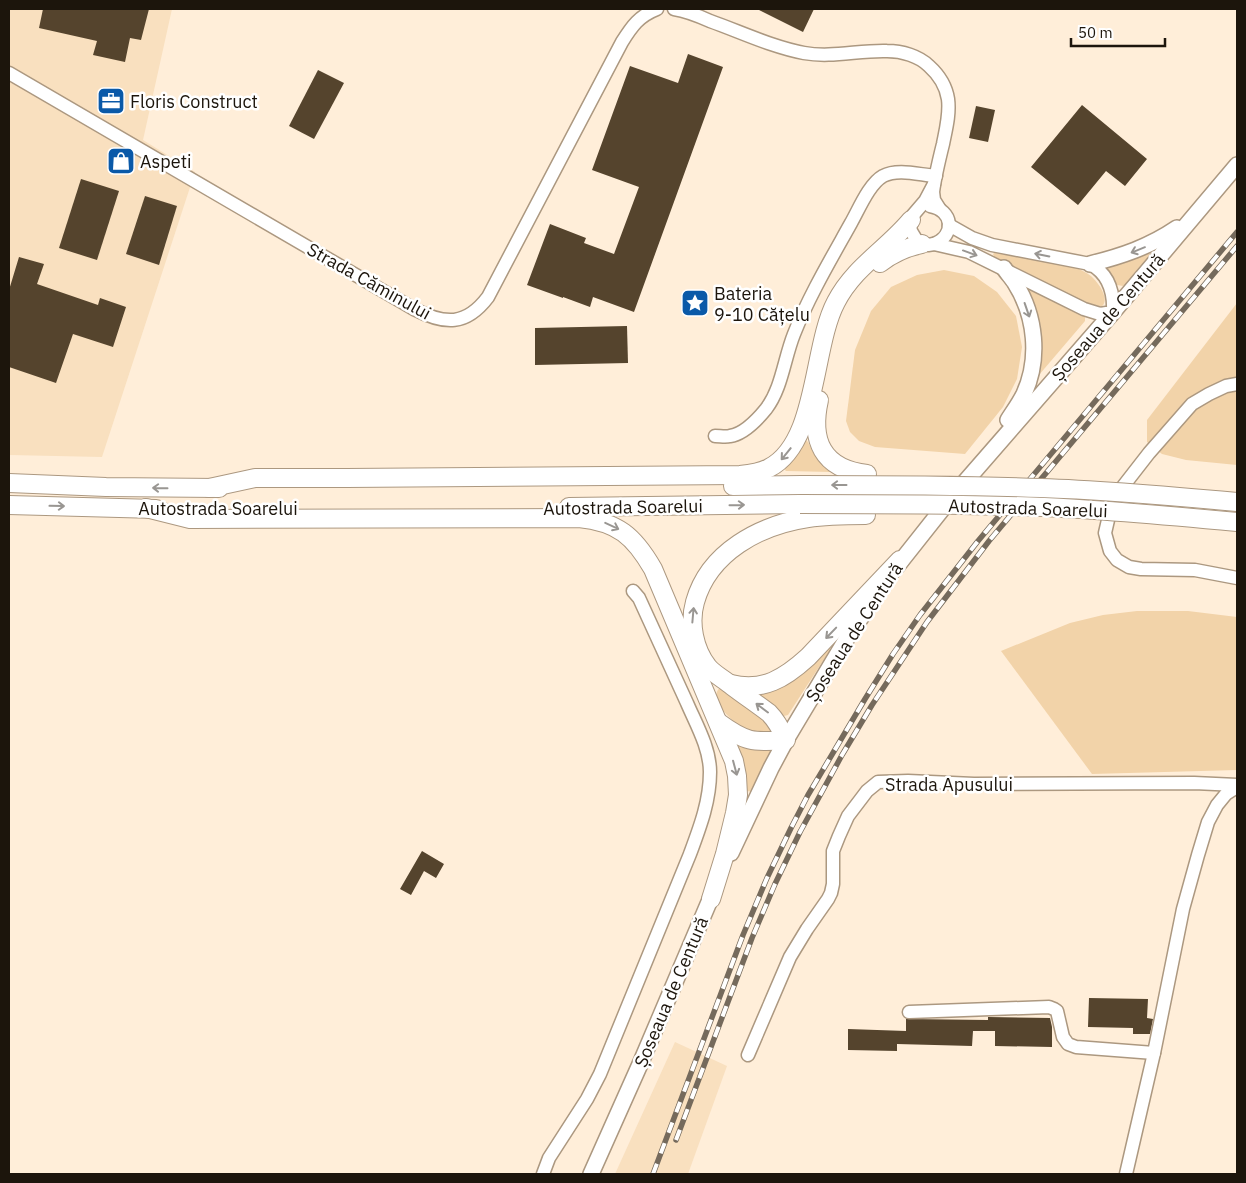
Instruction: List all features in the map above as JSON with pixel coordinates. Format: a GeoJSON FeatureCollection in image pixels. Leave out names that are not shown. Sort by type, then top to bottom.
{"type":"FeatureCollection","features":[{"type":"Feature","properties":{"kind":"highway"},"geometry":{"type":"LineString","coordinates":[[209,488],[255,478],[740,476],[769,469],[786,455],[799,432],[807,411],[827,323],[836,301],[859,270],[896,237],[914,216]]}},
{"type":"Feature","properties":{"kind":"highway"},"geometry":{"type":"LineString","coordinates":[[928,244],[908,247],[881,262],[867,274],[850,295],[842,310],[830,352],[816,424],[823,451],[834,464],[851,472],[867,474],[1096,481],[1154,484],[1237,492]]}},
{"type":"Feature","properties":{"kind":"highway","name":"Autostrada Soarelui"},"geometry":{"type":"LineString","coordinates":[[9,483],[209,488],[921,485],[1042,488],[1237,502]]}},
{"type":"Feature","properties":{"kind":"highway","name":"Autostrada Soarelui"},"geometry":{"type":"LineString","coordinates":[[9,505],[146,508],[538,508],[798,512],[913,504],[1045,507],[1237,522]]}},
{"type":"Feature","properties":{"kind":"highway"},"geometry":{"type":"LineString","coordinates":[[146,508],[190,518],[579,518],[603,522],[631,538],[653,569],[734,761],[738,795],[725,854],[711,899]]}},
{"type":"Feature","properties":{"kind":"highway"},"geometry":{"type":"LineString","coordinates":[[718,722],[731,732],[752,741],[786,740],[780,726],[769,713],[715,674],[709,667],[703,659],[692,622],[699,590],[717,561],[734,546],[798,512],[815,517],[841,515],[922,515],[1096,521],[1237,533]]}},
{"type":"Feature","properties":{"kind":"highway"},"geometry":{"type":"LineString","coordinates":[[730,684],[754,687],[780,679],[795,669],[900,560]]}},
{"type":"Feature","properties":{"kind":"main road","name":"Șoseaua de Centură"},"geometry":{"type":"LineString","coordinates":[[591,1174],[752,806],[786,740],[847,638],[900,560],[1237,165]]}},
{"type":"Feature","properties":{"kind":"main road"},"geometry":{"type":"LineString","coordinates":[[1090,264],[1145,247],[1169,234],[1194,215]]}},
{"type":"Feature","properties":{"kind":"main road"},"geometry":{"type":"LineString","coordinates":[[984,460],[1024,395],[1034,354],[1033,333],[1028,311],[1015,283],[1004,268]]}},
{"type":"Feature","properties":{"kind":"street","name":"Strada Căminului"},"geometry":{"type":"LineString","coordinates":[[9,73],[414,309],[431,317],[451,321],[468,316],[476,311],[488,297],[622,42],[639,18],[657,9]]}},
{"type":"Feature","properties":{"kind":"street"},"geometry":{"type":"LineString","coordinates":[[674,9],[796,51],[821,55],[889,51],[916,58],[933,70],[946,90],[949,109],[933,192],[934,200],[948,218],[949,230],[944,239],[928,244]]}},
{"type":"Feature","properties":{"kind":"street"},"geometry":{"type":"LineString","coordinates":[[715,436],[730,436],[741,432],[766,409],[775,395],[794,335],[804,311],[874,182],[884,175],[899,172],[935,180]]}},
{"type":"Feature","properties":{"kind":"street"},"geometry":{"type":"LineString","coordinates":[[935,180],[910,226],[914,236],[928,244],[969,252],[1089,311],[1100,314],[1113,312],[1109,282],[1100,270],[1090,264],[992,245],[972,238],[949,225]]}},
{"type":"Feature","properties":{"kind":"street"},"geometry":{"type":"LineString","coordinates":[[914,216],[926,206],[939,208]]}},
{"type":"Feature","properties":{"kind":"street"},"geometry":{"type":"LineString","coordinates":[[1237,384],[1226,386],[1192,404],[1149,453],[1121,489],[1111,506],[1105,533],[1110,551],[1118,560],[1129,567],[1195,570],[1237,578]]}},
{"type":"Feature","properties":{"kind":"street"},"geometry":{"type":"LineString","coordinates":[[543,1174],[549,1158],[600,1074],[699,830],[706,806],[710,770],[708,754],[683,695],[633,591]]}},
{"type":"Feature","properties":{"kind":"street"},"geometry":{"type":"LineString","coordinates":[[683,695],[704,687]]}},
{"type":"Feature","properties":{"kind":"street","name":"Strada Apusului"},"geometry":{"type":"LineString","coordinates":[[748,1055],[790,957],[831,893],[834,851],[848,816],[867,791],[878,782],[908,781],[974,784],[1194,783],[1237,786]]}},
{"type":"Feature","properties":{"kind":"street"},"geometry":{"type":"LineString","coordinates":[[1126,1174],[1154,1053],[1183,909],[1198,855],[1208,822],[1217,805],[1226,794],[1237,786]]}},
{"type":"Feature","properties":{"kind":"street"},"geometry":{"type":"LineString","coordinates":[[909,1012],[1049,1008],[1057,1012],[1063,1037],[1068,1044],[1076,1048],[1154,1053]]}},
{"type":"Feature","properties":{"kind":"shaded area"},"geometry":{"type":"Polygon","coordinates":[[[9,9],[172,9],[143,140],[195,172],[102,457],[9,455],[9,9]]]}},
{"type":"Feature","properties":{"kind":"shaded area"},"geometry":{"type":"Polygon","coordinates":[[[996,251],[1073,266],[1087,273],[1095,280],[1104,294],[1104,303],[1096,309],[995,259],[993,254],[996,251]]]}},
{"type":"Feature","properties":{"kind":"shaded area"},"geometry":{"type":"Polygon","coordinates":[[[1146,252],[1151,255],[1127,283],[1123,286],[1117,285],[1108,270],[1108,265],[1146,252]]]}},
{"type":"Feature","properties":{"kind":"shaded area"},"geometry":{"type":"Polygon","coordinates":[[[944,270],[974,276],[997,292],[1016,316],[1022,347],[1017,379],[1003,407],[965,454],[875,447],[859,441],[850,432],[846,421],[855,350],[871,311],[891,287],[917,275],[944,270]]]}},
{"type":"Feature","properties":{"kind":"shaded area"},"geometry":{"type":"Polygon","coordinates":[[[1027,286],[1085,316],[1085,321],[1033,382],[1025,292],[1027,286]]]}},
{"type":"Feature","properties":{"kind":"shaded area"},"geometry":{"type":"Polygon","coordinates":[[[1237,303],[1237,465],[1186,460],[1162,454],[1147,442],[1147,420],[1237,303]]]}},
{"type":"Feature","properties":{"kind":"shaded area"},"geometry":{"type":"Polygon","coordinates":[[[804,438],[815,456],[831,472],[785,470],[804,438]]]}},
{"type":"Feature","properties":{"kind":"shaded area"},"geometry":{"type":"Polygon","coordinates":[[[1137,611],[1188,611],[1237,617],[1237,770],[1092,774],[1001,651],[1070,623],[1103,615],[1137,611]]]}},
{"type":"Feature","properties":{"kind":"shaded area"},"geometry":{"type":"Polygon","coordinates":[[[830,646],[830,650],[788,715],[784,716],[758,699],[758,693],[830,646]]]}},
{"type":"Feature","properties":{"kind":"shaded area"},"geometry":{"type":"Polygon","coordinates":[[[722,686],[774,726],[772,735],[760,736],[751,732],[726,714],[720,707],[717,699],[717,692],[722,686]]]}},
{"type":"Feature","properties":{"kind":"shaded area"},"geometry":{"type":"Polygon","coordinates":[[[735,743],[768,747],[771,752],[751,792],[744,790],[735,743]]]}},
{"type":"Feature","properties":{"kind":"shaded area"},"geometry":{"type":"Polygon","coordinates":[[[675,1042],[727,1066],[688,1174],[615,1174],[675,1042]]]}},
{"type":"Feature","properties":{"kind":"building"},"geometry":{"type":"Polygon","coordinates":[[[43,9],[149,9],[141,40],[130,38],[125,62],[93,55],[97,41],[39,28],[43,9]]]}},
{"type":"Feature","properties":{"kind":"building"},"geometry":{"type":"Polygon","coordinates":[[[757,9],[814,9],[803,32],[757,9]]]}},
{"type":"Feature","properties":{"kind":"building"},"geometry":{"type":"Polygon","coordinates":[[[688,54],[723,67],[634,312],[593,297],[590,307],[527,285],[550,224],[586,238],[584,243],[614,254],[639,187],[592,170],[630,66],[678,83],[688,54]]]}},
{"type":"Feature","properties":{"kind":"building"},"geometry":{"type":"Polygon","coordinates":[[[318,70],[344,83],[314,139],[289,126],[318,70]]]}},
{"type":"Feature","properties":{"kind":"building"},"geometry":{"type":"Polygon","coordinates":[[[1082,105],[1147,159],[1125,186],[1106,171],[1078,205],[1031,167],[1082,105]]]}},
{"type":"Feature","properties":{"kind":"building"},"geometry":{"type":"Polygon","coordinates":[[[976,106],[995,110],[988,142],[969,138],[976,106]]]}},
{"type":"Feature","properties":{"kind":"building"},"geometry":{"type":"Polygon","coordinates":[[[81,179],[119,191],[97,260],[59,248],[81,179]]]}},
{"type":"Feature","properties":{"kind":"building"},"geometry":{"type":"Polygon","coordinates":[[[145,196],[177,206],[159,265],[126,254],[145,196]]]}},
{"type":"Feature","properties":{"kind":"building"},"geometry":{"type":"Polygon","coordinates":[[[19,257],[44,264],[37,284],[98,305],[100,298],[126,307],[113,347],[73,334],[56,383],[9,367],[9,290],[19,257]]]}},
{"type":"Feature","properties":{"kind":"building"},"geometry":{"type":"Polygon","coordinates":[[[627,326],[628,363],[535,365],[535,328],[627,326]]]}},
{"type":"Feature","properties":{"kind":"building"},"geometry":{"type":"Polygon","coordinates":[[[422,851],[444,864],[436,878],[424,871],[411,895],[400,889],[422,851]]]}},
{"type":"Feature","properties":{"kind":"building"},"geometry":{"type":"Polygon","coordinates":[[[1089,998],[1148,999],[1147,1018],[1153,1019],[1150,1034],[1133,1034],[1133,1028],[1088,1027],[1089,998]]]}},
{"type":"Feature","properties":{"kind":"building"},"geometry":{"type":"Polygon","coordinates":[[[988,1017],[1050,1018],[1052,1047],[995,1046],[995,1031],[973,1031],[972,1046],[897,1044],[897,1051],[848,1050],[848,1029],[906,1031],[906,1019],[988,1020],[988,1017]]]}},
{"type":"Feature","properties":{"kind":"railway"},"geometry":{"type":"LineString","coordinates":[[653,1174],[743,935],[767,878],[808,795],[865,699],[920,615],[978,541],[1237,232]]}},
{"type":"Feature","properties":{"kind":"railway"},"geometry":{"type":"LineString","coordinates":[[676,1140],[752,938],[775,884],[800,832],[872,705],[927,622],[989,541],[1237,246]]}},
{"type":"Feature","properties":{"kind":"place","name":"Floris Construct"},"geometry":{"type":"Point","coordinates":[111,101]}},
{"type":"Feature","properties":{"kind":"place","name":"Aspeti"},"geometry":{"type":"Point","coordinates":[121,161]}},
{"type":"Feature","properties":{"kind":"place","name":"Bateria 9-10 Cățelu"},"geometry":{"type":"Point","coordinates":[695,303]}}]}
